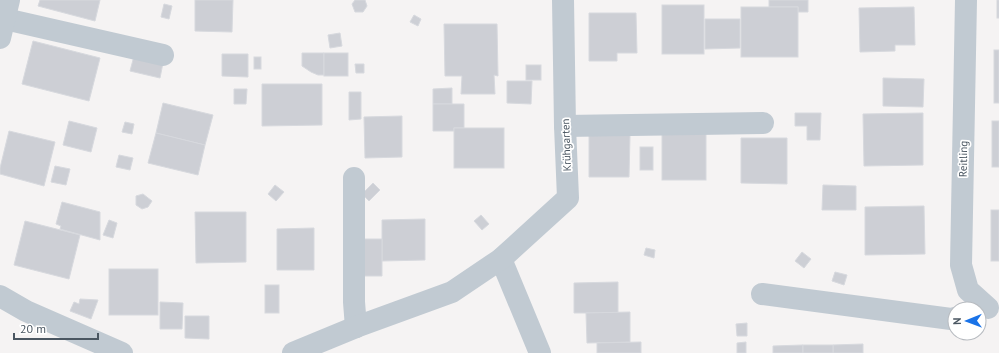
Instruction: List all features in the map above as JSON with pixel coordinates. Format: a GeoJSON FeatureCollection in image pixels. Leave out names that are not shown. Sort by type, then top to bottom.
{"type":"FeatureCollection","features":[{"type":"Feature","properties":{"kind":"street","name":"Krühgarten"},"geometry":{"type":"LineString","coordinates":[[294,353],[356,327],[452,292],[501,259],[568,198],[563,0]]}},
{"type":"Feature","properties":{"kind":"street","name":"Reitling"},"geometry":{"type":"LineString","coordinates":[[966,0],[961,265],[968,290],[989,310]]}},
{"type":"Feature","properties":{"kind":"street"},"geometry":{"type":"LineString","coordinates":[[5,19],[163,55]]}},
{"type":"Feature","properties":{"kind":"street"},"geometry":{"type":"LineString","coordinates":[[565,126],[763,123]]}},
{"type":"Feature","properties":{"kind":"street"},"geometry":{"type":"LineString","coordinates":[[354,178],[354,302],[356,327]]}},
{"type":"Feature","properties":{"kind":"street"},"geometry":{"type":"LineString","coordinates":[[501,259],[540,353]]}},
{"type":"Feature","properties":{"kind":"street"},"geometry":{"type":"LineString","coordinates":[[762,294],[947,318]]}},
{"type":"Feature","properties":{"kind":"street"},"geometry":{"type":"LineString","coordinates":[[0,296],[26,310],[122,353]]}},
{"type":"Feature","properties":{"kind":"building"},"geometry":{"type":"Polygon","coordinates":[[[40,0],[100,0],[95,21],[38,6],[40,0]]]}},
{"type":"Feature","properties":{"kind":"building"},"geometry":{"type":"Polygon","coordinates":[[[195,0],[233,0],[232,32],[195,31],[195,0]]]}},
{"type":"Feature","properties":{"kind":"building"},"geometry":{"type":"Polygon","coordinates":[[[355,0],[365,0],[367,6],[363,12],[355,12],[352,4],[355,0]]]}},
{"type":"Feature","properties":{"kind":"building"},"geometry":{"type":"Polygon","coordinates":[[[769,0],[808,0],[808,12],[798,12],[798,7],[769,7],[769,0]]]}},
{"type":"Feature","properties":{"kind":"building"},"geometry":{"type":"Polygon","coordinates":[[[997,0],[999,0],[999,18],[997,18],[997,0]]]}},
{"type":"Feature","properties":{"kind":"building"},"geometry":{"type":"Polygon","coordinates":[[[164,4],[172,6],[169,19],[161,17],[164,4]]]}},
{"type":"Feature","properties":{"kind":"building"},"geometry":{"type":"Polygon","coordinates":[[[662,5],[704,5],[704,54],[662,54],[662,5]]]}},
{"type":"Feature","properties":{"kind":"building"},"geometry":{"type":"Polygon","coordinates":[[[741,7],[798,7],[798,57],[741,57],[741,7]]]}},
{"type":"Feature","properties":{"kind":"building"},"geometry":{"type":"Polygon","coordinates":[[[914,7],[915,45],[895,45],[895,51],[860,52],[859,8],[914,7]]]}},
{"type":"Feature","properties":{"kind":"building"},"geometry":{"type":"Polygon","coordinates":[[[589,13],[636,13],[637,53],[617,53],[617,61],[589,61],[589,13]]]}},
{"type":"Feature","properties":{"kind":"building"},"geometry":{"type":"Polygon","coordinates":[[[414,15],[421,19],[418,26],[410,22],[414,15]]]}},
{"type":"Feature","properties":{"kind":"building"},"geometry":{"type":"Polygon","coordinates":[[[705,19],[740,19],[740,48],[705,49],[705,19]]]}},
{"type":"Feature","properties":{"kind":"building"},"geometry":{"type":"Polygon","coordinates":[[[444,24],[497,24],[498,76],[494,75],[495,94],[461,94],[462,76],[445,76],[444,24]]]}},
{"type":"Feature","properties":{"kind":"building"},"geometry":{"type":"Polygon","coordinates":[[[340,33],[342,46],[330,48],[328,35],[340,33]]]}},
{"type":"Feature","properties":{"kind":"building"},"geometry":{"type":"Polygon","coordinates":[[[33,41],[100,58],[89,101],[22,84],[33,41]]]}},
{"type":"Feature","properties":{"kind":"building"},"geometry":{"type":"Polygon","coordinates":[[[994,50],[999,50],[999,103],[994,103],[994,50]]]}},
{"type":"Feature","properties":{"kind":"building"},"geometry":{"type":"Polygon","coordinates":[[[302,53],[324,53],[324,75],[318,75],[302,66],[302,53]]]}},
{"type":"Feature","properties":{"kind":"building"},"geometry":{"type":"Polygon","coordinates":[[[324,53],[348,53],[348,76],[324,76],[324,53]]]}},
{"type":"Feature","properties":{"kind":"building"},"geometry":{"type":"Polygon","coordinates":[[[222,54],[248,54],[248,77],[222,76],[222,54]]]}},
{"type":"Feature","properties":{"kind":"building"},"geometry":{"type":"Polygon","coordinates":[[[134,56],[163,63],[160,78],[130,71],[134,56]]]}},
{"type":"Feature","properties":{"kind":"building"},"geometry":{"type":"Polygon","coordinates":[[[254,57],[261,57],[261,69],[254,69],[254,57]]]}},
{"type":"Feature","properties":{"kind":"building"},"geometry":{"type":"Polygon","coordinates":[[[355,64],[364,64],[364,73],[356,73],[355,64]]]}},
{"type":"Feature","properties":{"kind":"building"},"geometry":{"type":"Polygon","coordinates":[[[526,65],[541,65],[541,80],[526,80],[526,65]]]}},
{"type":"Feature","properties":{"kind":"building"},"geometry":{"type":"Polygon","coordinates":[[[883,78],[924,79],[923,107],[883,106],[883,78]]]}},
{"type":"Feature","properties":{"kind":"building"},"geometry":{"type":"Polygon","coordinates":[[[507,81],[532,81],[531,104],[507,103],[507,81]]]}},
{"type":"Feature","properties":{"kind":"building"},"geometry":{"type":"Polygon","coordinates":[[[262,84],[322,84],[322,125],[262,126],[262,84]]]}},
{"type":"Feature","properties":{"kind":"building"},"geometry":{"type":"Polygon","coordinates":[[[452,88],[452,104],[433,104],[433,89],[452,88]]]}},
{"type":"Feature","properties":{"kind":"building"},"geometry":{"type":"Polygon","coordinates":[[[234,89],[247,89],[246,104],[234,104],[234,89]]]}},
{"type":"Feature","properties":{"kind":"building"},"geometry":{"type":"Polygon","coordinates":[[[349,92],[361,92],[361,119],[349,120],[349,92]]]}},
{"type":"Feature","properties":{"kind":"building"},"geometry":{"type":"Polygon","coordinates":[[[163,103],[213,115],[205,145],[156,133],[163,103]]]}},
{"type":"Feature","properties":{"kind":"building"},"geometry":{"type":"Polygon","coordinates":[[[433,104],[464,104],[464,128],[454,128],[454,131],[433,131],[433,104]]]}},
{"type":"Feature","properties":{"kind":"building"},"geometry":{"type":"Polygon","coordinates":[[[795,113],[821,113],[820,140],[807,140],[807,126],[795,126],[795,113]]]}},
{"type":"Feature","properties":{"kind":"building"},"geometry":{"type":"Polygon","coordinates":[[[923,113],[923,165],[864,166],[863,114],[923,113]]]}},
{"type":"Feature","properties":{"kind":"building"},"geometry":{"type":"Polygon","coordinates":[[[402,116],[402,157],[365,158],[364,117],[402,116]]]}},
{"type":"Feature","properties":{"kind":"building"},"geometry":{"type":"Polygon","coordinates":[[[69,121],[97,128],[91,152],[63,145],[69,121]]]}},
{"type":"Feature","properties":{"kind":"building"},"geometry":{"type":"Polygon","coordinates":[[[992,121],[999,121],[999,167],[992,167],[992,121]]]}},
{"type":"Feature","properties":{"kind":"building"},"geometry":{"type":"Polygon","coordinates":[[[125,122],[134,124],[132,134],[122,132],[125,122]]]}},
{"type":"Feature","properties":{"kind":"building"},"geometry":{"type":"Polygon","coordinates":[[[454,128],[504,128],[504,168],[454,168],[454,128]]]}},
{"type":"Feature","properties":{"kind":"building"},"geometry":{"type":"Polygon","coordinates":[[[9,131],[55,142],[44,186],[0,174],[0,168],[9,131]]]}},
{"type":"Feature","properties":{"kind":"building"},"geometry":{"type":"Polygon","coordinates":[[[156,133],[205,145],[198,175],[148,163],[156,133]]]}},
{"type":"Feature","properties":{"kind":"building"},"geometry":{"type":"Polygon","coordinates":[[[662,134],[706,134],[706,180],[662,180],[662,134]]]}},
{"type":"Feature","properties":{"kind":"building"},"geometry":{"type":"Polygon","coordinates":[[[589,135],[630,135],[629,177],[589,177],[589,135]]]}},
{"type":"Feature","properties":{"kind":"building"},"geometry":{"type":"Polygon","coordinates":[[[741,138],[787,138],[787,184],[741,183],[741,138]]]}},
{"type":"Feature","properties":{"kind":"building"},"geometry":{"type":"Polygon","coordinates":[[[640,147],[653,147],[653,170],[640,170],[640,147]]]}},
{"type":"Feature","properties":{"kind":"building"},"geometry":{"type":"Polygon","coordinates":[[[119,155],[133,158],[130,170],[116,167],[119,155]]]}},
{"type":"Feature","properties":{"kind":"building"},"geometry":{"type":"Polygon","coordinates":[[[55,166],[70,169],[66,185],[51,182],[55,166]]]}},
{"type":"Feature","properties":{"kind":"building"},"geometry":{"type":"Polygon","coordinates":[[[373,183],[380,190],[369,201],[362,194],[373,183]]]}},
{"type":"Feature","properties":{"kind":"building"},"geometry":{"type":"Polygon","coordinates":[[[275,185],[284,192],[276,201],[268,194],[275,185]]]}},
{"type":"Feature","properties":{"kind":"building"},"geometry":{"type":"Polygon","coordinates":[[[823,185],[856,186],[856,210],[822,210],[823,185]]]}},
{"type":"Feature","properties":{"kind":"building"},"geometry":{"type":"Polygon","coordinates":[[[143,194],[152,201],[148,207],[142,209],[136,205],[136,196],[143,194]]]}},
{"type":"Feature","properties":{"kind":"building"},"geometry":{"type":"Polygon","coordinates":[[[62,202],[100,212],[100,240],[60,229],[61,226],[56,224],[62,202]]]}},
{"type":"Feature","properties":{"kind":"building"},"geometry":{"type":"Polygon","coordinates":[[[924,206],[925,254],[865,255],[865,207],[924,206]]]}},
{"type":"Feature","properties":{"kind":"building"},"geometry":{"type":"Polygon","coordinates":[[[991,210],[999,210],[999,261],[991,261],[991,210]]]}},
{"type":"Feature","properties":{"kind":"building"},"geometry":{"type":"Polygon","coordinates":[[[195,212],[246,212],[246,262],[196,263],[195,212]]]}},
{"type":"Feature","properties":{"kind":"building"},"geometry":{"type":"Polygon","coordinates":[[[481,215],[489,224],[482,230],[474,221],[481,215]]]}},
{"type":"Feature","properties":{"kind":"building"},"geometry":{"type":"Polygon","coordinates":[[[425,219],[425,260],[382,261],[382,220],[425,219]]]}},
{"type":"Feature","properties":{"kind":"building"},"geometry":{"type":"Polygon","coordinates":[[[109,220],[117,223],[113,238],[103,235],[109,220]]]}},
{"type":"Feature","properties":{"kind":"building"},"geometry":{"type":"Polygon","coordinates":[[[25,221],[80,235],[69,279],[14,265],[25,221]]]}},
{"type":"Feature","properties":{"kind":"building"},"geometry":{"type":"Polygon","coordinates":[[[314,228],[314,270],[277,270],[277,229],[314,228]]]}},
{"type":"Feature","properties":{"kind":"building"},"geometry":{"type":"Polygon","coordinates":[[[357,239],[382,239],[382,276],[356,276],[357,239]]]}},
{"type":"Feature","properties":{"kind":"building"},"geometry":{"type":"Polygon","coordinates":[[[646,248],[655,250],[654,258],[644,255],[646,248]]]}},
{"type":"Feature","properties":{"kind":"building"},"geometry":{"type":"Polygon","coordinates":[[[802,252],[811,259],[804,268],[795,261],[802,252]]]}},
{"type":"Feature","properties":{"kind":"building"},"geometry":{"type":"Polygon","coordinates":[[[109,269],[158,269],[158,315],[109,315],[109,269]]]}},
{"type":"Feature","properties":{"kind":"building"},"geometry":{"type":"Polygon","coordinates":[[[835,272],[847,275],[844,285],[832,281],[835,272]]]}},
{"type":"Feature","properties":{"kind":"building"},"geometry":{"type":"Polygon","coordinates":[[[618,282],[618,313],[574,313],[574,283],[618,282]]]}},
{"type":"Feature","properties":{"kind":"building"},"geometry":{"type":"Polygon","coordinates":[[[265,285],[279,285],[279,313],[265,313],[265,285]]]}},
{"type":"Feature","properties":{"kind":"building"},"geometry":{"type":"Polygon","coordinates":[[[80,299],[98,300],[91,319],[70,311],[74,302],[79,304],[80,299]]]}},
{"type":"Feature","properties":{"kind":"building"},"geometry":{"type":"Polygon","coordinates":[[[160,302],[183,303],[182,329],[160,329],[160,302]]]}},
{"type":"Feature","properties":{"kind":"building"},"geometry":{"type":"Polygon","coordinates":[[[630,312],[630,342],[587,343],[586,313],[630,312]]]}},
{"type":"Feature","properties":{"kind":"building"},"geometry":{"type":"Polygon","coordinates":[[[185,316],[209,316],[209,339],[185,338],[185,316]]]}},
{"type":"Feature","properties":{"kind":"building"},"geometry":{"type":"Polygon","coordinates":[[[747,323],[747,336],[737,336],[736,324],[747,323]]]}},
{"type":"Feature","properties":{"kind":"building"},"geometry":{"type":"Polygon","coordinates":[[[641,342],[641,353],[597,353],[597,343],[641,342]]]}},
{"type":"Feature","properties":{"kind":"building"},"geometry":{"type":"Polygon","coordinates":[[[746,342],[746,353],[737,353],[737,343],[746,342]]]}},
{"type":"Feature","properties":{"kind":"building"},"geometry":{"type":"Polygon","coordinates":[[[863,344],[863,353],[833,353],[833,345],[863,344]]]}},
{"type":"Feature","properties":{"kind":"building"},"geometry":{"type":"Polygon","coordinates":[[[803,345],[803,353],[773,353],[773,346],[803,345]]]}},
{"type":"Feature","properties":{"kind":"building"},"geometry":{"type":"Polygon","coordinates":[[[803,345],[833,345],[833,353],[803,353],[803,345]]]}}]}
